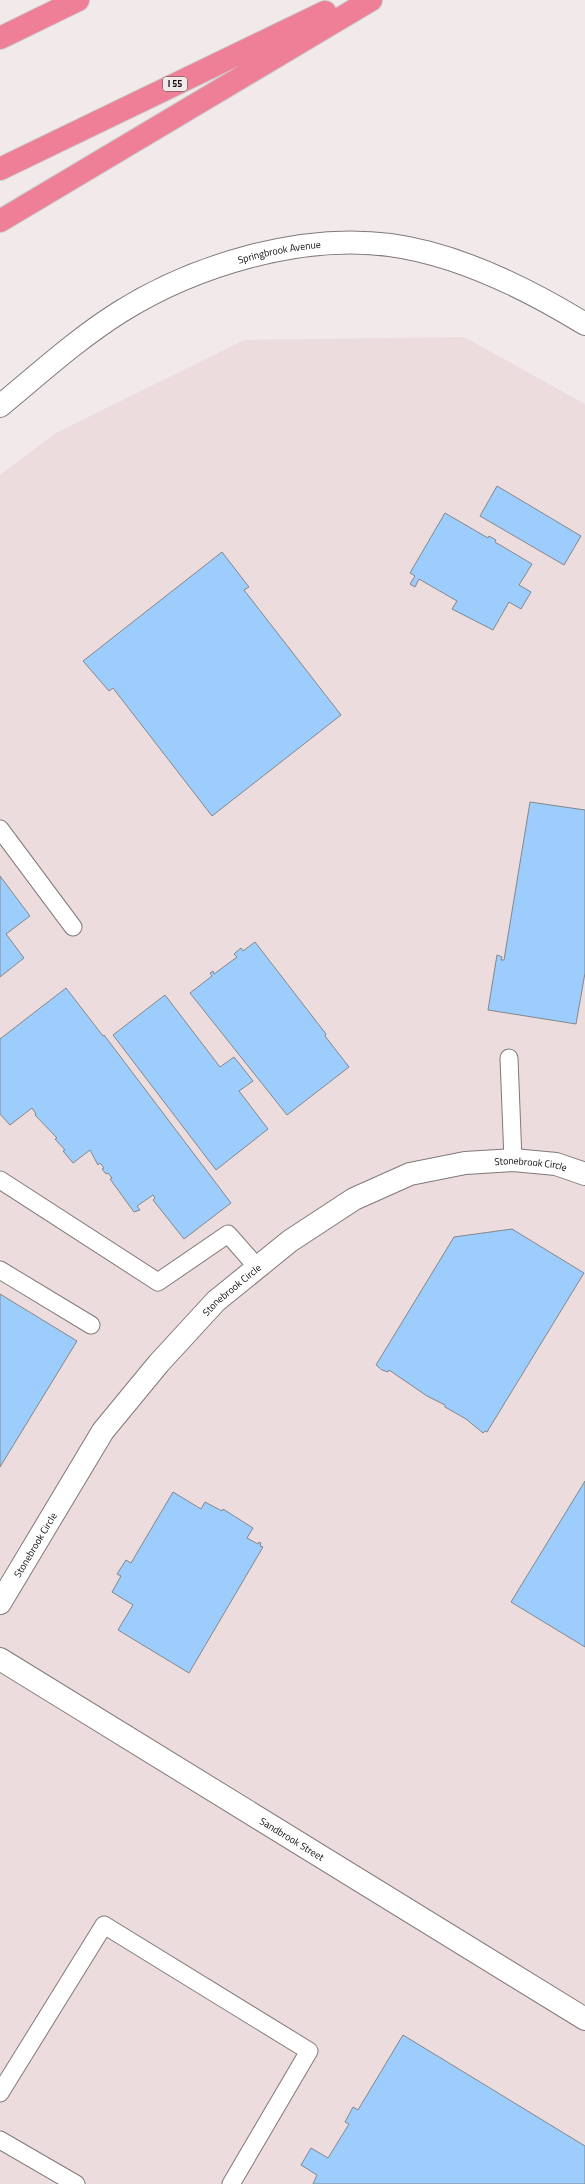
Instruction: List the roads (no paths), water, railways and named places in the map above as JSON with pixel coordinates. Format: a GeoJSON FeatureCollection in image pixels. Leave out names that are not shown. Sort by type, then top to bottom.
{"type":"FeatureCollection","features":[{"type":"Feature","properties":{"kind":"highway"},"geometry":{"type":"LineString","coordinates":[[0,38],[78,0]]}},
{"type":"Feature","properties":{"kind":"highway","name":"I 55"},"geometry":{"type":"LineString","coordinates":[[0,169],[351,0]]}},
{"type":"Feature","properties":{"kind":"highway"},"geometry":{"type":"LineString","coordinates":[[0,221],[371,0]]}},
{"type":"Feature","properties":{"kind":"street","name":"Springbrook Avenue"},"geometry":{"type":"LineString","coordinates":[[0,406],[82,339],[120,312],[157,291],[197,273],[239,260],[282,250],[319,244],[390,245],[423,252],[496,277],[538,297],[585,324]]}},
{"type":"Feature","properties":{"kind":"street","name":"Stonebrook Circle"},"geometry":{"type":"LineString","coordinates":[[0,1604],[103,1431],[159,1363],[216,1301],[290,1242],[354,1199],[410,1174],[465,1163],[513,1160],[556,1164],[585,1174]]}},
{"type":"Feature","properties":{"kind":"street","name":"Sandbrook Street"},"geometry":{"type":"LineString","coordinates":[[0,1659],[585,2019]]}},
{"type":"Feature","properties":{"kind":"lane"},"geometry":{"type":"LineString","coordinates":[[0,829],[73,927]]}},
{"type":"Feature","properties":{"kind":"lane"},"geometry":{"type":"LineString","coordinates":[[509,1058],[513,1160]]}},
{"type":"Feature","properties":{"kind":"lane"},"geometry":{"type":"LineString","coordinates":[[0,1180],[158,1282],[228,1234],[258,1267]]}},
{"type":"Feature","properties":{"kind":"lane"},"geometry":{"type":"LineString","coordinates":[[0,1270],[91,1325]]}},
{"type":"Feature","properties":{"kind":"lane"},"geometry":{"type":"LineString","coordinates":[[0,2093],[104,1926],[309,2051],[231,2184]]}},
{"type":"Feature","properties":{"kind":"lane"},"geometry":{"type":"LineString","coordinates":[[0,2140],[76,2184]]}}]}
